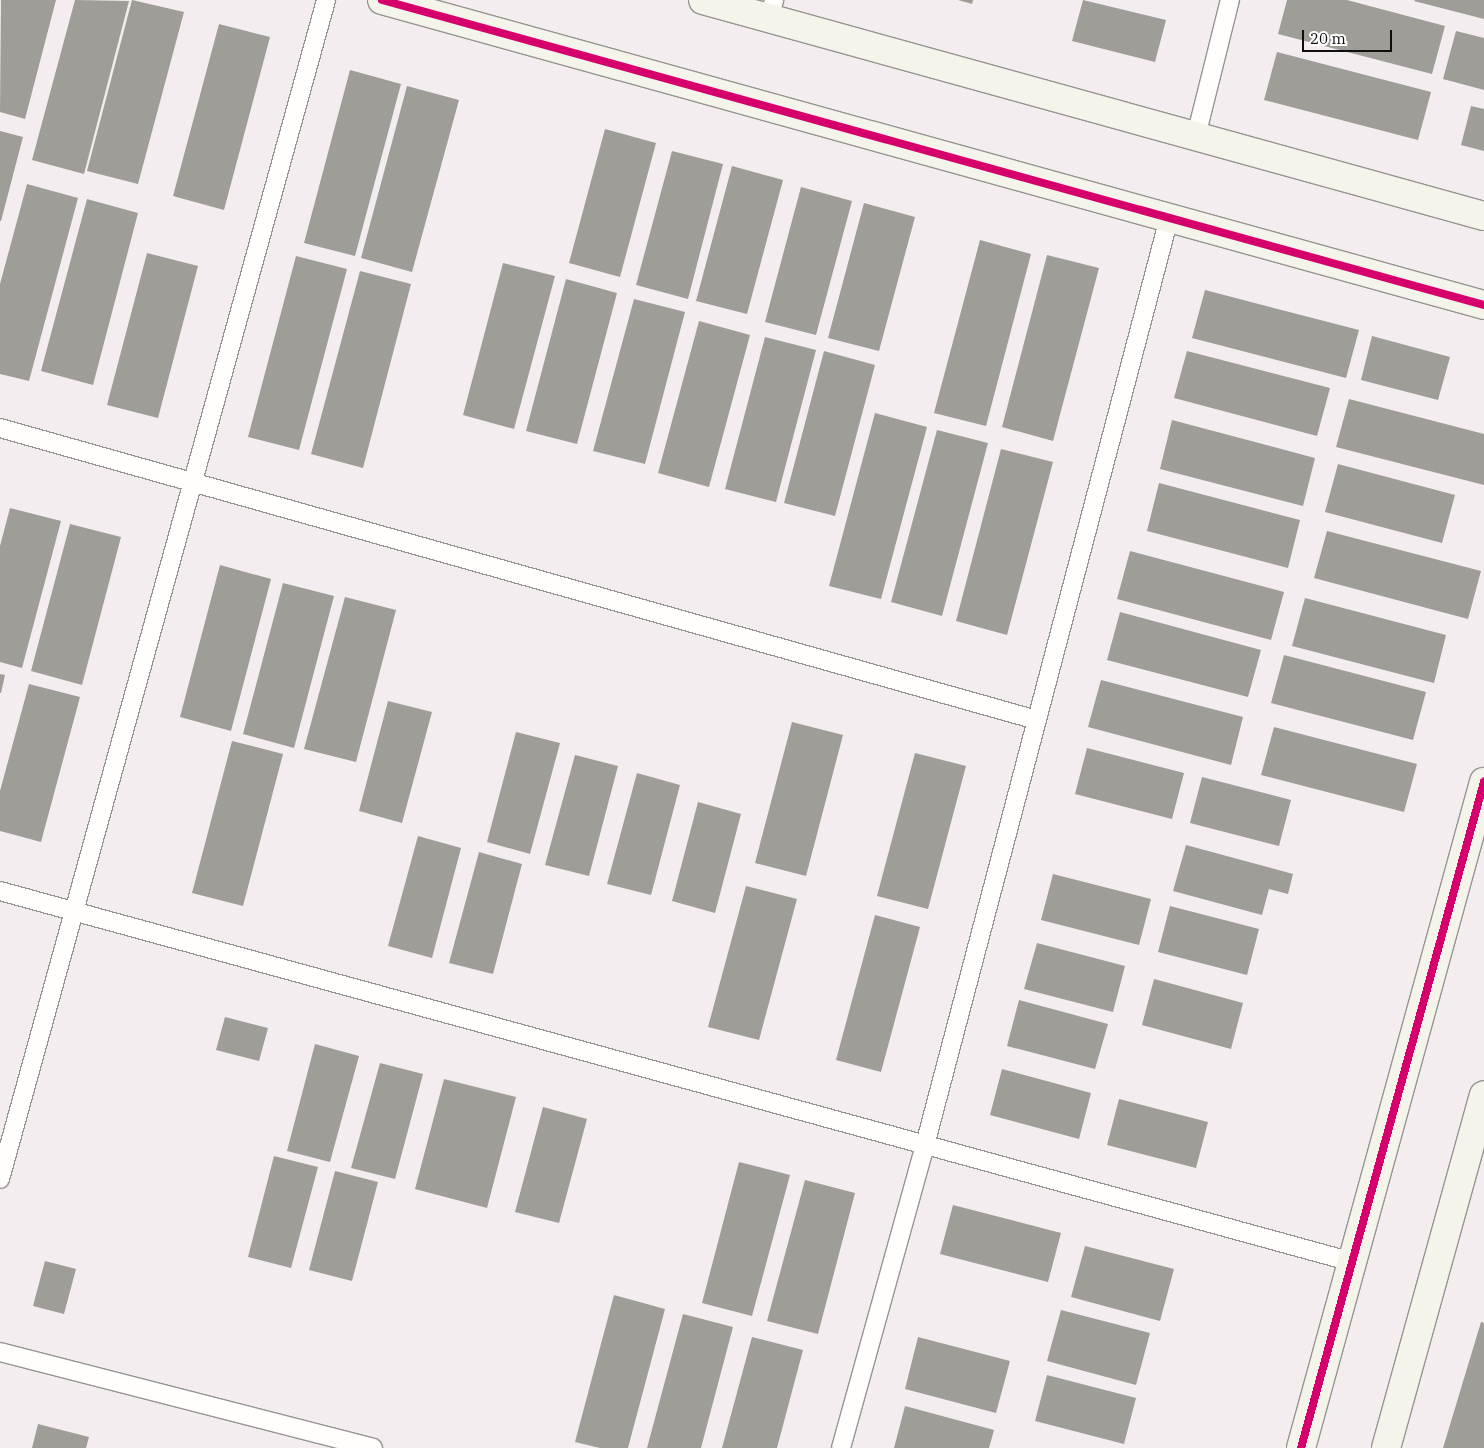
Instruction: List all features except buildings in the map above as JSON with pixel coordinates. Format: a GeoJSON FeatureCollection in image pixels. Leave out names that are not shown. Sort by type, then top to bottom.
{"type":"FeatureCollection","features":[{"type":"Feature","properties":{"kind":"street"},"geometry":{"type":"LineString","coordinates":[[382,0],[1484,305]]}},
{"type":"Feature","properties":{"kind":"street"},"geometry":{"type":"LineString","coordinates":[[703,0],[772,9],[1196,136],[1484,216]]}},
{"type":"Feature","properties":{"kind":"street"},"geometry":{"type":"LineString","coordinates":[[1301,1448],[1484,782]]}},
{"type":"Feature","properties":{"kind":"street"},"geometry":{"type":"LineString","coordinates":[[1386,1448],[1484,1095]]}},
{"type":"Feature","properties":{"kind":"lane"},"geometry":{"type":"LineString","coordinates":[[0,1180],[326,0]]}},
{"type":"Feature","properties":{"kind":"lane"},"geometry":{"type":"LineString","coordinates":[[1196,136],[1230,0]]}},
{"type":"Feature","properties":{"kind":"lane"},"geometry":{"type":"LineString","coordinates":[[841,1448],[926,1145],[1169,218]]}},
{"type":"Feature","properties":{"kind":"lane"},"geometry":{"type":"LineString","coordinates":[[0,428],[1037,720]]}},
{"type":"Feature","properties":{"kind":"lane"},"geometry":{"type":"LineString","coordinates":[[0,891],[1352,1262]]}},
{"type":"Feature","properties":{"kind":"lane"},"geometry":{"type":"LineString","coordinates":[[0,1352],[373,1448]]}},
{"type":"Feature","properties":{"kind":"shaded area"},"geometry":{"type":"Polygon","coordinates":[[[0,0],[1484,0],[1484,1448],[0,1448],[0,0]]]}},
{"type":"Feature","properties":{"kind":"cycle path"},"geometry":{"type":"LineString","coordinates":[[382,0],[1484,305]]}},
{"type":"Feature","properties":{"kind":"cycle path"},"geometry":{"type":"LineString","coordinates":[[1301,1448],[1484,782]]}}]}
